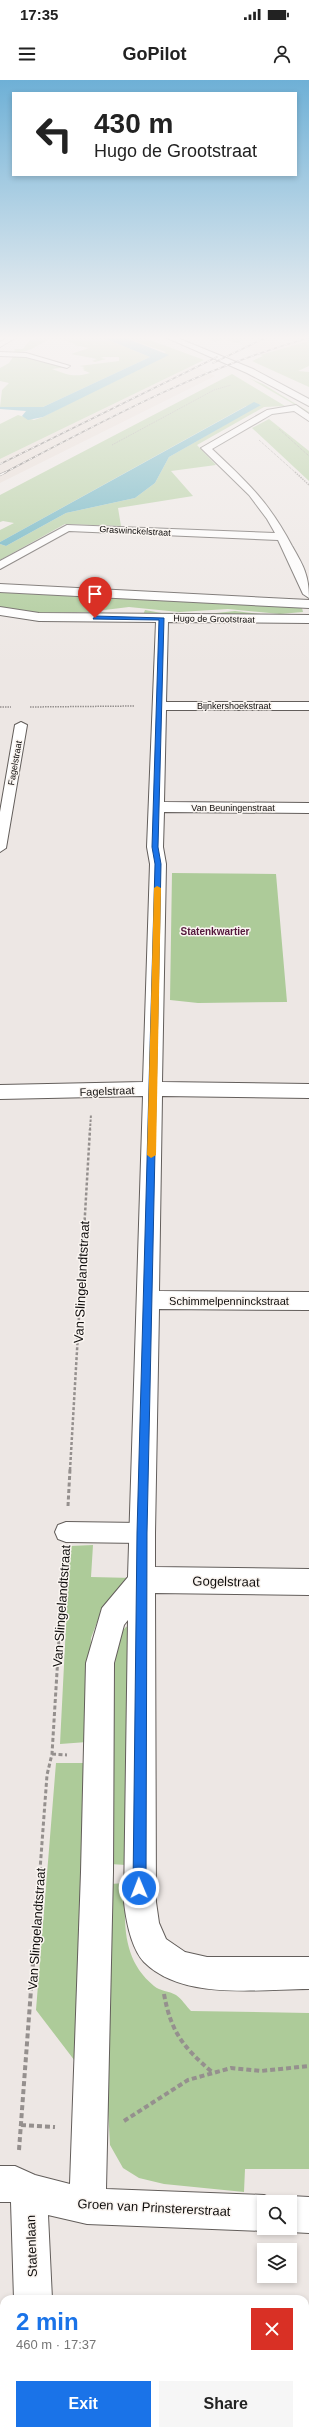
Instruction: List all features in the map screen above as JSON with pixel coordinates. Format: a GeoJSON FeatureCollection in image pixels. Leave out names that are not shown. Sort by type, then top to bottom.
{"type":"FeatureCollection","features":[{"type":"Feature","properties":{"kind":"street"},"geometry":{"type":"LineString","coordinates":[[208,447],[206,448],[253,493],[272,518],[298,567],[309,594]]}},
{"type":"Feature","properties":{"kind":"street","name":"Graswinckelstraat"},"geometry":{"type":"LineString","coordinates":[[0,566],[66,528],[281,537]]}},
{"type":"Feature","properties":{"kind":"street","name":"Hugo de Grootstraat"},"geometry":{"type":"LineString","coordinates":[[0,588],[309,604]]}},
{"type":"Feature","properties":{"kind":"street","name":"Hugo de Grootstraat"},"geometry":{"type":"LineString","coordinates":[[0,611],[39,617],[309,619]]}},
{"type":"Feature","properties":{"kind":"street"},"geometry":{"type":"LineString","coordinates":[[162,618],[158,807],[155,847],[158,864],[152,1089],[149,1300],[142,1533],[143,1580],[140,1902],[143,1926],[161,1954],[178,1967],[207,1973],[309,1973]]}},
{"type":"Feature","properties":{"kind":"street","name":"Bijnkershoekstraat"},"geometry":{"type":"LineString","coordinates":[[160,706],[309,706]]}},
{"type":"Feature","properties":{"kind":"street","name":"Van Beuningenstraat"},"geometry":{"type":"LineString","coordinates":[[158,807],[309,808]]}},
{"type":"Feature","properties":{"kind":"street","name":"Fagelstraat"},"geometry":{"type":"LineString","coordinates":[[0,1092],[152,1089],[309,1091]]}},
{"type":"Feature","properties":{"kind":"street","name":"Schimmelpenninckstraat"},"geometry":{"type":"LineString","coordinates":[[149,1300],[309,1302]]}},
{"type":"Feature","properties":{"kind":"street"},"geometry":{"type":"LineString","coordinates":[[87,2206],[97,1872],[100,1663],[112,1618],[143,1580]]}},
{"type":"Feature","properties":{"kind":"street","name":"Gogelstraat"},"geometry":{"type":"LineString","coordinates":[[143,1580],[309,1582]]}},
{"type":"Feature","properties":{"kind":"street","name":"Groen van Prinstererstraat"},"geometry":{"type":"LineString","coordinates":[[15,2188],[87,2206],[257,2213]]}},
{"type":"Feature","properties":{"kind":"street","name":"Statenlaan"},"geometry":{"type":"LineString","coordinates":[[15,2188],[32,2295]]}},
{"type":"Feature","properties":{"kind":"street"},"geometry":{"type":"LineString","coordinates":[[297,2214],[309,2215]]}},
{"type":"Feature","properties":{"kind":"lane","name":"Fagelstraat"},"geometry":{"type":"LineString","coordinates":[[0,848],[21,725]]}},
{"type":"Feature","properties":{"kind":"lane"},"geometry":{"type":"LineString","coordinates":[[66,1532],[142,1533]]}},
{"type":"Feature","properties":{"kind":"path"},"geometry":{"type":"LineString","coordinates":[[267,447],[309,485]]}},
{"type":"Feature","properties":{"kind":"path"},"geometry":{"type":"LineString","coordinates":[[302,447],[309,456]]}},
{"type":"Feature","properties":{"kind":"path"},"geometry":{"type":"LineString","coordinates":[[24,707],[160,706]]}},
{"type":"Feature","properties":{"kind":"path"},"geometry":{"type":"LineString","coordinates":[[0,707],[16,707]]}},
{"type":"Feature","properties":{"kind":"path","name":"Van Slingelandtstraat"},"geometry":{"type":"LineString","coordinates":[[21,2119],[47,1775],[52,1754],[92,1091]]}},
{"type":"Feature","properties":{"kind":"path"},"geometry":{"type":"LineString","coordinates":[[161,1954],[163,1990],[168,2020],[174,2035],[212,2073]]}},
{"type":"Feature","properties":{"kind":"path"},"geometry":{"type":"LineString","coordinates":[[120,2124],[188,2080],[231,2068],[261,2071],[309,2066]]}},
{"type":"Feature","properties":{"kind":"shaded area"},"geometry":{"type":"Polygon","coordinates":[[[25,447],[73,447],[0,483],[0,459],[25,447]]]}},
{"type":"Feature","properties":{"kind":"green space"},"geometry":{"type":"Polygon","coordinates":[[[0,447],[25,447],[0,459],[0,447]]]}},
{"type":"Feature","properties":{"kind":"green space"},"geometry":{"type":"Polygon","coordinates":[[[92,447],[172,447],[0,542],[0,530],[14,523],[3,521],[0,522],[0,495],[92,447]]]}},
{"type":"Feature","properties":{"kind":"green space"},"geometry":{"type":"Polygon","coordinates":[[[187,447],[199,447],[216,465],[171,471],[193,496],[118,508],[121,526],[65,524],[0,560],[0,544],[6,546],[66,513],[135,498],[155,483],[169,457],[187,447]]]}},
{"type":"Feature","properties":{"kind":"green space"},"geometry":{"type":"Polygon","coordinates":[[[272,447],[304,447],[309,451],[309,481],[272,447]]]}},
{"type":"Feature","properties":{"kind":"green space"},"geometry":{"type":"Polygon","coordinates":[[[0,592],[299,607],[302,608],[303,612],[280,614],[228,609],[179,612],[129,607],[88,612],[23,613],[0,607],[0,592]]]}},
{"type":"Feature","properties":{"kind":"green space"},"geometry":{"type":"Polygon","coordinates":[[[145,610],[167,614],[198,615],[235,611],[279,616],[143,615],[145,610]]]}},
{"type":"Feature","properties":{"kind":"green space"},"geometry":{"type":"Polygon","coordinates":[[[172,873],[276,874],[287,1002],[198,1003],[170,1000],[172,873]]]}},
{"type":"Feature","properties":{"kind":"green space"},"geometry":{"type":"Polygon","coordinates":[[[93,1545],[91,1577],[133,1578],[101,1612],[91,1638],[87,1742],[60,1744],[70,1546],[93,1545]]]}},
{"type":"Feature","properties":{"kind":"green space"},"geometry":{"type":"Polygon","coordinates":[[[131,1624],[126,1865],[110,1864],[115,1664],[118,1641],[122,1631],[131,1624]]]}},
{"type":"Feature","properties":{"kind":"green space"},"geometry":{"type":"Polygon","coordinates":[[[56,1763],[85,1763],[78,2065],[36,2010],[56,1763]]]}},
{"type":"Feature","properties":{"kind":"green space"},"geometry":{"type":"Polygon","coordinates":[[[126,1883],[125,1925],[130,1952],[135,1964],[154,1986],[176,1995],[191,2011],[309,2013],[309,2169],[245,2169],[244,2192],[164,2184],[139,2178],[123,2168],[110,2145],[107,2089],[110,1884],[126,1883]]]}},
{"type":"Feature","properties":{"kind":"water"},"geometry":{"type":"Polygon","coordinates":[[[173,447],[187,447],[169,457],[155,483],[135,498],[66,513],[6,546],[0,544],[0,542],[173,447]]]}},
{"type":"Feature","properties":{"kind":"railway"},"geometry":{"type":"LineString","coordinates":[[0,464],[35,447]]}},
{"type":"Feature","properties":{"kind":"railway"},"geometry":{"type":"LineString","coordinates":[[4,473],[54,447]]}},
{"type":"Feature","properties":{"kind":"railway"},"geometry":{"type":"LineString","coordinates":[[0,475],[4,473]]}},
{"type":"Feature","properties":{"kind":"slow traffic"},"geometry":{"type":"LineString","coordinates":[[151,1155],[157,888]]}},
{"type":"Feature","properties":{"kind":"district","name":"Statenkwartier"},"geometry":{"type":"Point","coordinates":[215,931]}},
{"type":"Feature","properties":{"kind":"route"},"geometry":{"type":"LineString","coordinates":[[95,618],[162,618],[158,807],[155,847],[158,864],[152,1089],[149,1300],[142,1533],[143,1580],[141,1629],[139,1888]]}}]}
